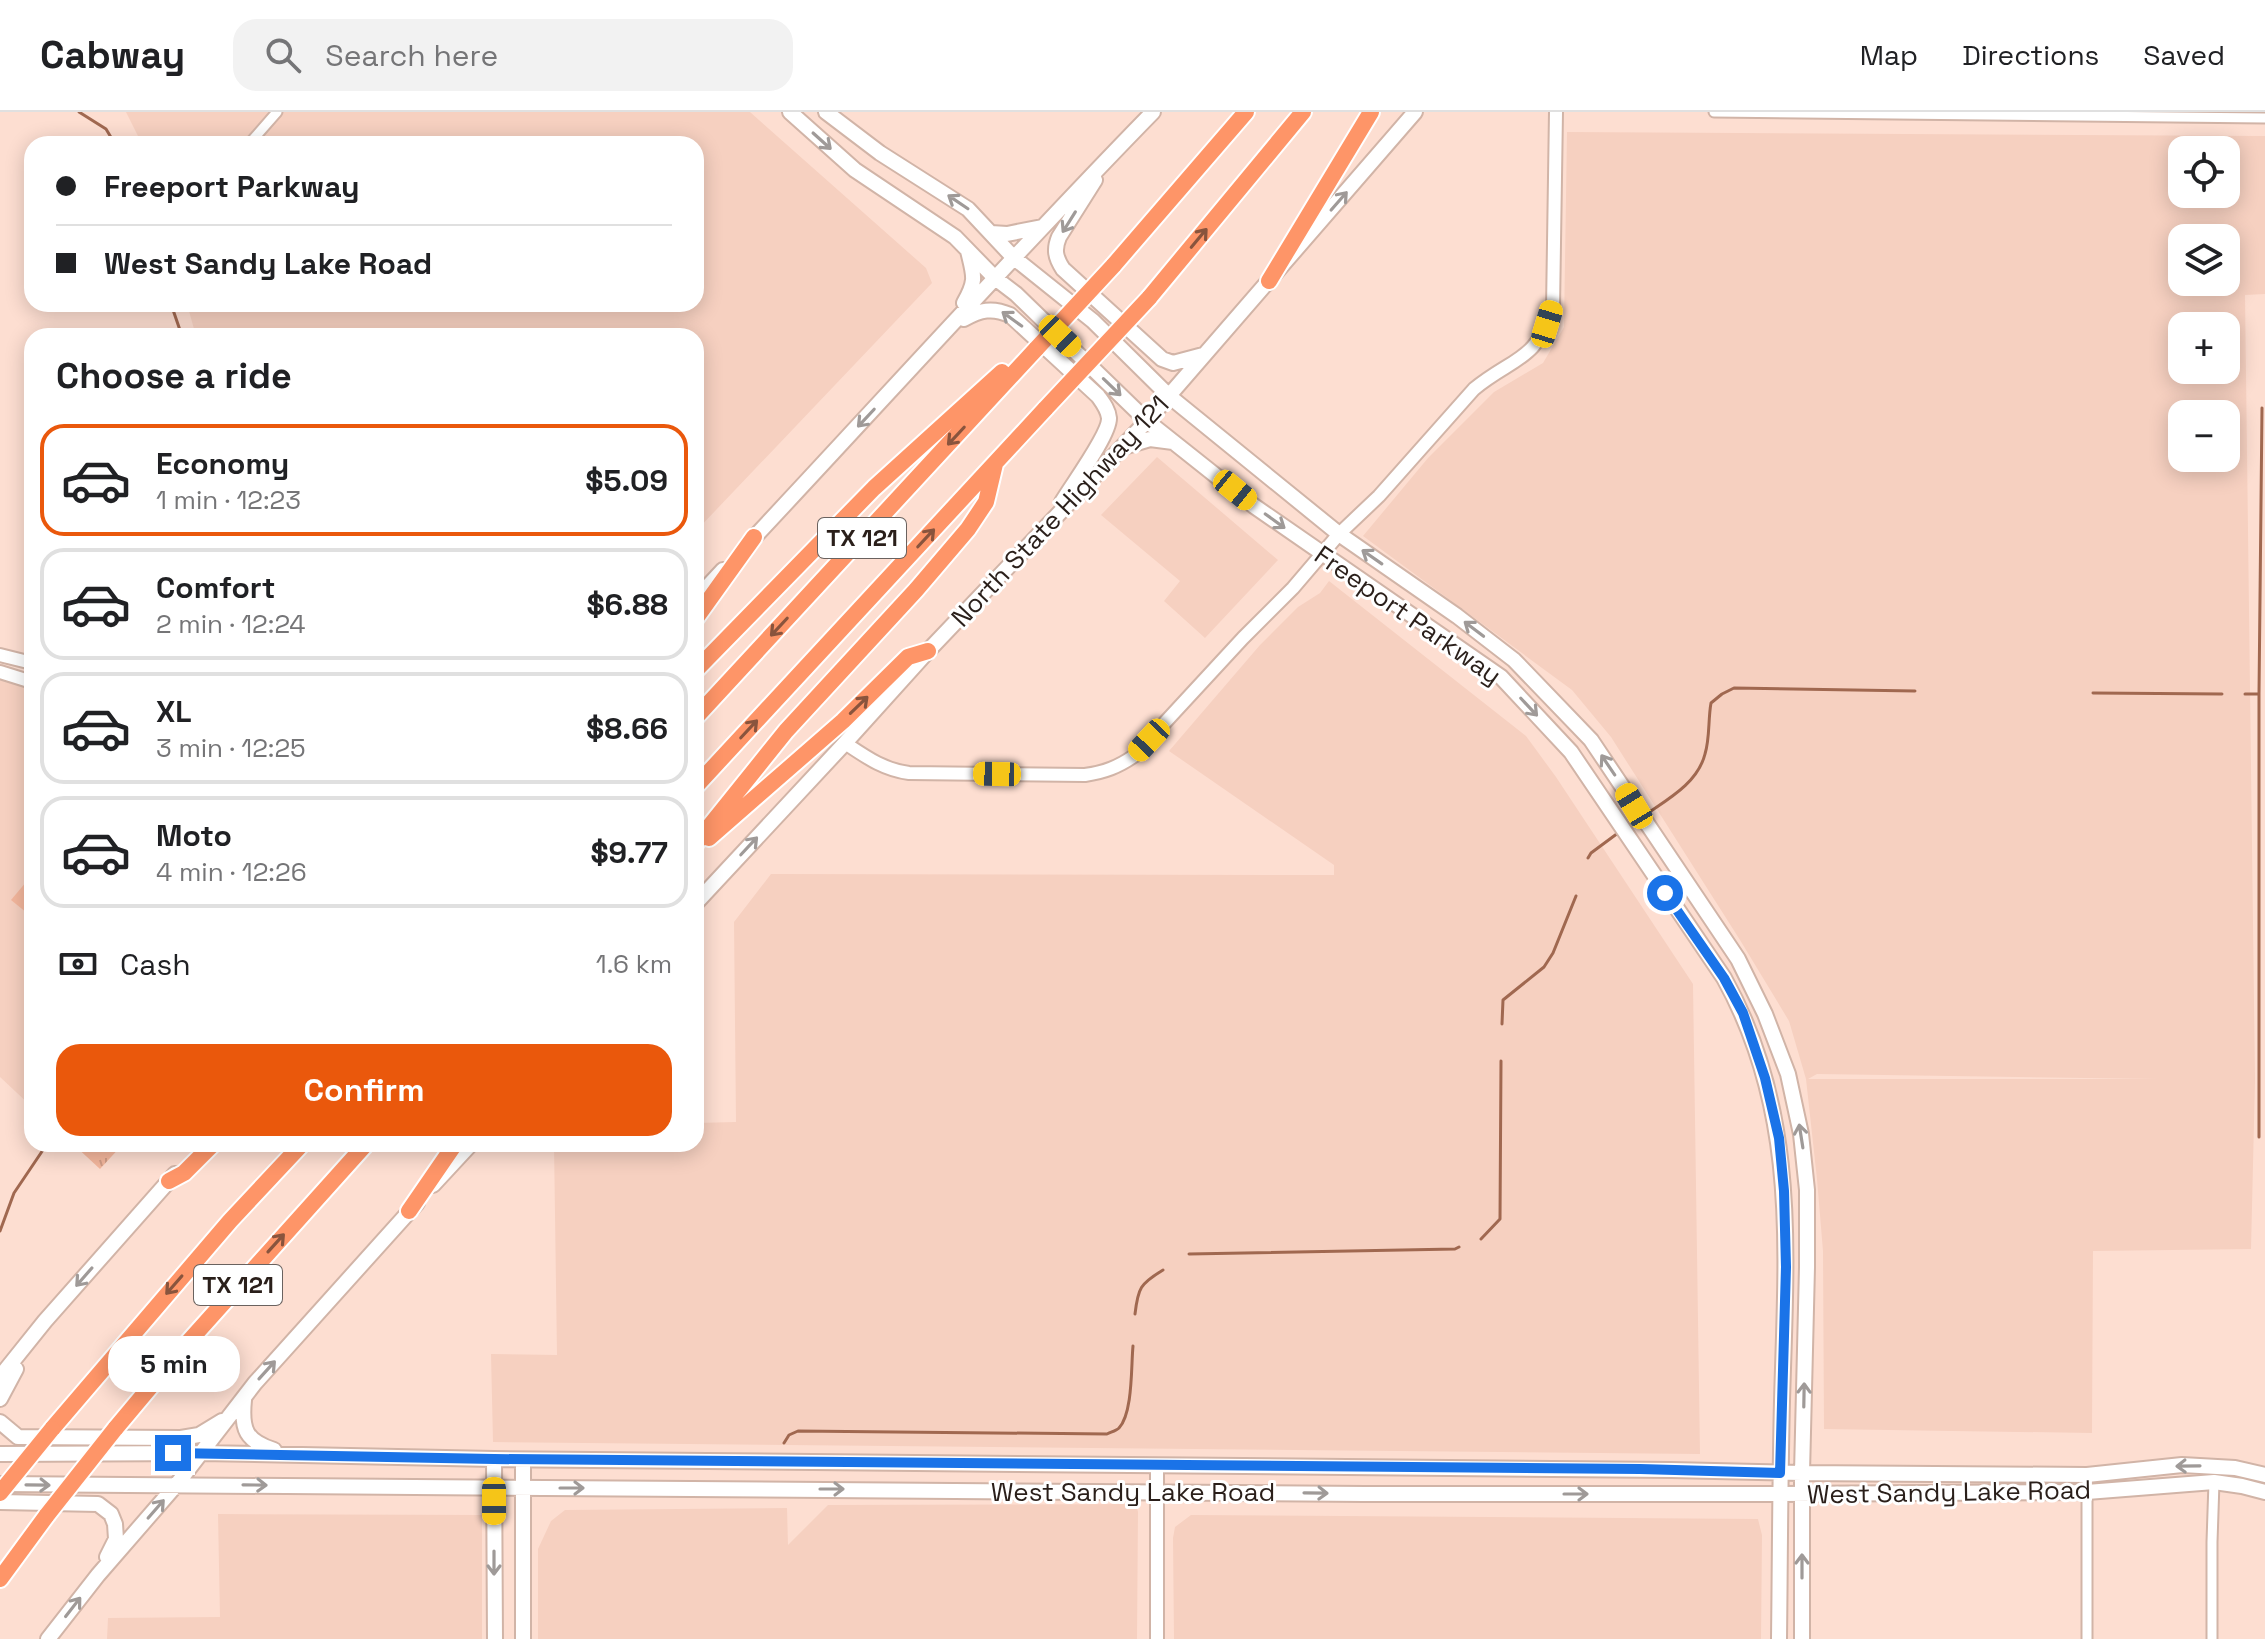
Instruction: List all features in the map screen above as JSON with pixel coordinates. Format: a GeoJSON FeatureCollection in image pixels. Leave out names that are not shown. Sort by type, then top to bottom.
{"type":"FeatureCollection","features":[{"type":"Feature","properties":{"kind":"highway","name":"TX 121"},"geometry":{"type":"LineString","coordinates":[[704,708],[1113,266],[1246,112]]}},
{"type":"Feature","properties":{"kind":"highway","name":"TX 121"},"geometry":{"type":"LineString","coordinates":[[704,777],[1149,298],[1303,112]]}},
{"type":"Feature","properties":{"kind":"highway"},"geometry":{"type":"LineString","coordinates":[[1269,281],[1371,112]]}},
{"type":"Feature","properties":{"kind":"highway"},"geometry":{"type":"LineString","coordinates":[[704,662],[874,488],[1014,361],[1032,353]]}},
{"type":"Feature","properties":{"kind":"highway"},"geometry":{"type":"LineString","coordinates":[[704,836],[786,731],[968,529],[986,502],[995,463]]}},
{"type":"Feature","properties":{"kind":"highway"},"geometry":{"type":"LineString","coordinates":[[704,607],[754,537]]}},
{"type":"Feature","properties":{"kind":"highway"},"geometry":{"type":"LineString","coordinates":[[704,839],[843,721],[908,657],[928,651]]}},
{"type":"Feature","properties":{"kind":"highway"},"geometry":{"type":"LineString","coordinates":[[169,1181],[184,1173],[205,1152]]}},
{"type":"Feature","properties":{"kind":"highway","name":"TX 121"},"geometry":{"type":"LineString","coordinates":[[0,1493],[230,1221],[295,1152]]}},
{"type":"Feature","properties":{"kind":"highway","name":"TX 121"},"geometry":{"type":"LineString","coordinates":[[0,1579],[115,1429],[203,1325],[359,1152]]}},
{"type":"Feature","properties":{"kind":"highway"},"geometry":{"type":"LineString","coordinates":[[409,1211],[450,1152]]}},
{"type":"Feature","properties":{"kind":"main road","name":"Freeport Parkway"},"geometry":{"type":"LineString","coordinates":[[790,112],[855,170],[955,237],[1147,421],[1254,506],[1501,677],[1571,752],[1724,978],[1743,1013],[1765,1078],[1779,1138],[1784,1191],[1786,1267],[1780,1494]]}},
{"type":"Feature","properties":{"kind":"main road","name":"Freeport Parkway"},"geometry":{"type":"LineString","coordinates":[[826,112],[880,153],[968,209],[1013,257],[1093,321],[1169,396],[1339,534],[1457,616],[1514,660],[1591,740],[1738,959],[1765,1014],[1788,1074],[1801,1134],[1807,1190],[1802,1493]]}},
{"type":"Feature","properties":{"kind":"main road"},"geometry":{"type":"LineString","coordinates":[[704,590],[1013,257],[1153,112]]}},
{"type":"Feature","properties":{"kind":"main road","name":"North State Highway 121"},"geometry":{"type":"LineString","coordinates":[[704,894],[928,651],[1147,421],[1415,112]]}},
{"type":"Feature","properties":{"kind":"main road"},"geometry":{"type":"LineString","coordinates":[[1110,156],[1059,237],[1055,247],[1057,260],[1063,269],[1162,359],[1173,363],[1205,354]]}},
{"type":"Feature","properties":{"kind":"main road"},"geometry":{"type":"LineString","coordinates":[[991,233],[1007,234],[1042,227]]}},
{"type":"Feature","properties":{"kind":"main road"},"geometry":{"type":"LineString","coordinates":[[952,326],[974,285],[968,250]]}},
{"type":"Feature","properties":{"kind":"main road"},"geometry":{"type":"LineString","coordinates":[[952,326],[987,309],[1010,315],[1098,396],[1109,415],[1107,430],[1042,532]]}},
{"type":"Feature","properties":{"kind":"main road"},"geometry":{"type":"LineString","coordinates":[[1189,373],[1187,393],[1199,420]]}},
{"type":"Feature","properties":{"kind":"main road"},"geometry":{"type":"LineString","coordinates":[[1123,447],[1150,439],[1175,442]]}},
{"type":"Feature","properties":{"kind":"main road"},"geometry":{"type":"LineString","coordinates":[[0,1377],[45,1321],[195,1152]]}},
{"type":"Feature","properties":{"kind":"main road"},"geometry":{"type":"LineString","coordinates":[[48,1639],[245,1397],[464,1152]]}},
{"type":"Feature","properties":{"kind":"main road"},"geometry":{"type":"LineString","coordinates":[[1786,1267],[1807,1267]]}},
{"type":"Feature","properties":{"kind":"main road"},"geometry":{"type":"LineString","coordinates":[[0,1399],[45,1321]]}},
{"type":"Feature","properties":{"kind":"main road"},"geometry":{"type":"LineString","coordinates":[[245,1397],[242,1415],[245,1430],[251,1438],[259,1445],[290,1455]]}},
{"type":"Feature","properties":{"kind":"main road"},"geometry":{"type":"LineString","coordinates":[[0,1422],[18,1437],[181,1438],[199,1435],[230,1417]]}},
{"type":"Feature","properties":{"kind":"main road","name":"West Sandy Lake Road"},"geometry":{"type":"LineString","coordinates":[[0,1454],[202,1453],[523,1460],[2087,1475],[2182,1465],[2235,1468],[2265,1475]]}},
{"type":"Feature","properties":{"kind":"main road"},"geometry":{"type":"LineString","coordinates":[[494,1459],[495,1639]]}},
{"type":"Feature","properties":{"kind":"main road"},"geometry":{"type":"LineString","coordinates":[[523,1460],[523,1639]]}},
{"type":"Feature","properties":{"kind":"main road"},"geometry":{"type":"LineString","coordinates":[[761,1462],[761,1488]]}},
{"type":"Feature","properties":{"kind":"main road"},"geometry":{"type":"LineString","coordinates":[[1517,1468],[1521,1494]]}},
{"type":"Feature","properties":{"kind":"main road","name":"West Sandy Lake Road"},"geometry":{"type":"LineString","coordinates":[[0,1484],[1780,1494],[2087,1492],[2214,1482],[2265,1492]]}},
{"type":"Feature","properties":{"kind":"main road"},"geometry":{"type":"LineString","coordinates":[[1802,1493],[1802,1639]]}},
{"type":"Feature","properties":{"kind":"main road"},"geometry":{"type":"LineString","coordinates":[[1779,1639],[1780,1494]]}},
{"type":"Feature","properties":{"kind":"main road"},"geometry":{"type":"LineString","coordinates":[[0,1502],[98,1504],[111,1514],[116,1539],[98,1575]]}},
{"type":"Feature","properties":{"kind":"street"},"geometry":{"type":"LineString","coordinates":[[256,136],[277,112]]}},
{"type":"Feature","properties":{"kind":"street"},"geometry":{"type":"LineString","coordinates":[[845,743],[881,767],[894,771],[1085,775],[1105,772],[1134,756],[1293,588],[1339,534],[1379,496],[1474,389],[1528,354],[1540,339],[1553,308],[1556,112]]}},
{"type":"Feature","properties":{"kind":"street"},"geometry":{"type":"LineString","coordinates":[[1714,112],[2265,118]]}},
{"type":"Feature","properties":{"kind":"street"},"geometry":{"type":"LineString","coordinates":[[0,655],[24,661]]}},
{"type":"Feature","properties":{"kind":"street"},"geometry":{"type":"LineString","coordinates":[[0,672],[24,680]]}},
{"type":"Feature","properties":{"kind":"street"},"geometry":{"type":"LineString","coordinates":[[1157,1465],[1157,1639]]}},
{"type":"Feature","properties":{"kind":"street"},"geometry":{"type":"LineString","coordinates":[[2087,1475],[2087,1639]]}},
{"type":"Feature","properties":{"kind":"street"},"geometry":{"type":"LineString","coordinates":[[2212,1639],[2214,1482]]}},
{"type":"Feature","properties":{"kind":"shaded area"},"geometry":{"type":"Polygon","coordinates":[[[126,112],[750,112],[926,268],[932,283],[704,523],[704,328],[194,328],[189,312],[704,312],[704,136],[138,136],[126,112]]]}},
{"type":"Feature","properties":{"kind":"shaded area"},"geometry":{"type":"Polygon","coordinates":[[[1567,132],[2265,136],[2265,294],[2245,295],[2255,1080],[2251,1249],[2093,1251],[2092,1433],[1824,1429],[1823,1251],[1817,1179],[1806,1079],[1789,1021],[1611,737],[1572,690],[1363,536],[1428,458],[1494,392],[1543,363],[1564,327],[1567,132]],[[1817,1074],[1808,1079],[2158,1079],[1817,1074]]]}},
{"type":"Feature","properties":{"kind":"shaded area"},"geometry":{"type":"Polygon","coordinates":[[[1157,457],[1278,560],[1205,638],[1164,601],[1180,581],[1101,515],[1157,457]]]}},
{"type":"Feature","properties":{"kind":"shaded area"},"geometry":{"type":"Polygon","coordinates":[[[1329,581],[1526,736],[1693,984],[1700,1454],[493,1442],[491,1354],[557,1355],[554,1152],[704,1152],[704,1123],[736,1122],[734,922],[771,874],[1334,875],[1334,865],[1169,751],[1260,645],[1298,607],[1320,593],[1329,581]]]}},
{"type":"Feature","properties":{"kind":"shaded area"},"geometry":{"type":"Polygon","coordinates":[[[0,678],[24,682],[24,1100],[0,1077],[0,678]]]}},
{"type":"Feature","properties":{"kind":"shaded area"},"geometry":{"type":"Polygon","coordinates":[[[1136,1504],[1137,1639],[538,1639],[538,1549],[551,1521],[565,1510],[787,1508],[788,1545],[828,1505],[1136,1504]]]}},
{"type":"Feature","properties":{"kind":"shaded area"},"geometry":{"type":"Polygon","coordinates":[[[218,1514],[482,1515],[482,1639],[107,1639],[108,1618],[220,1617],[218,1514]]]}},
{"type":"Feature","properties":{"kind":"shaded area"},"geometry":{"type":"Polygon","coordinates":[[[1191,1515],[1758,1519],[1762,1535],[1761,1639],[1174,1639],[1173,1538],[1175,1527],[1191,1515]]]}},
{"type":"Feature","properties":{"kind":"green space"},"geometry":{"type":"Polygon","coordinates":[[[24,885],[24,911],[11,900],[24,885]]]}},
{"type":"Feature","properties":{"kind":"green space"},"geometry":{"type":"Polygon","coordinates":[[[82,1152],[116,1152],[100,1169],[82,1152]]]}},
{"type":"Feature","properties":{"kind":"waterway"},"geometry":{"type":"LineString","coordinates":[[79,112],[106,129],[110,136]]}},
{"type":"Feature","properties":{"kind":"waterway"},"geometry":{"type":"LineString","coordinates":[[174,312],[179,328]]}},
{"type":"Feature","properties":{"kind":"waterway"},"geometry":{"type":"LineString","coordinates":[[2245,694],[2259,694],[2262,408]]}},
{"type":"Feature","properties":{"kind":"waterway"},"geometry":{"type":"LineString","coordinates":[[1648,813],[1682,788],[1696,773],[1707,748],[1711,703],[1734,688],[1915,691]]}},
{"type":"Feature","properties":{"kind":"waterway"},"geometry":{"type":"LineString","coordinates":[[2093,693],[2222,694]]}},
{"type":"Feature","properties":{"kind":"waterway"},"geometry":{"type":"LineString","coordinates":[[2259,694],[2259,1137]]}},
{"type":"Feature","properties":{"kind":"waterway"},"geometry":{"type":"LineString","coordinates":[[1588,858],[1618,833]]}},
{"type":"Feature","properties":{"kind":"waterway"},"geometry":{"type":"LineString","coordinates":[[1502,1024],[1503,1000],[1544,967],[1553,953],[1576,896]]}},
{"type":"Feature","properties":{"kind":"waterway"},"geometry":{"type":"LineString","coordinates":[[1481,1239],[1500,1219],[1501,1061]]}},
{"type":"Feature","properties":{"kind":"waterway"},"geometry":{"type":"LineString","coordinates":[[0,1231],[14,1193],[42,1152]]}},
{"type":"Feature","properties":{"kind":"waterway"},"geometry":{"type":"LineString","coordinates":[[1189,1254],[1459,1247]]}},
{"type":"Feature","properties":{"kind":"waterway"},"geometry":{"type":"LineString","coordinates":[[1135,1314],[1142,1288],[1163,1270]]}},
{"type":"Feature","properties":{"kind":"waterway"},"geometry":{"type":"LineString","coordinates":[[784,1443],[789,1435],[798,1431],[1107,1434],[1119,1428],[1127,1412],[1133,1346]]}},
{"type":"Feature","properties":{"kind":"route"},"geometry":{"type":"LineString","coordinates":[[173,1453],[1780,1473],[1786,1267],[1779,1138],[1765,1078],[1743,1013],[1724,978],[1665,893]]}}]}
